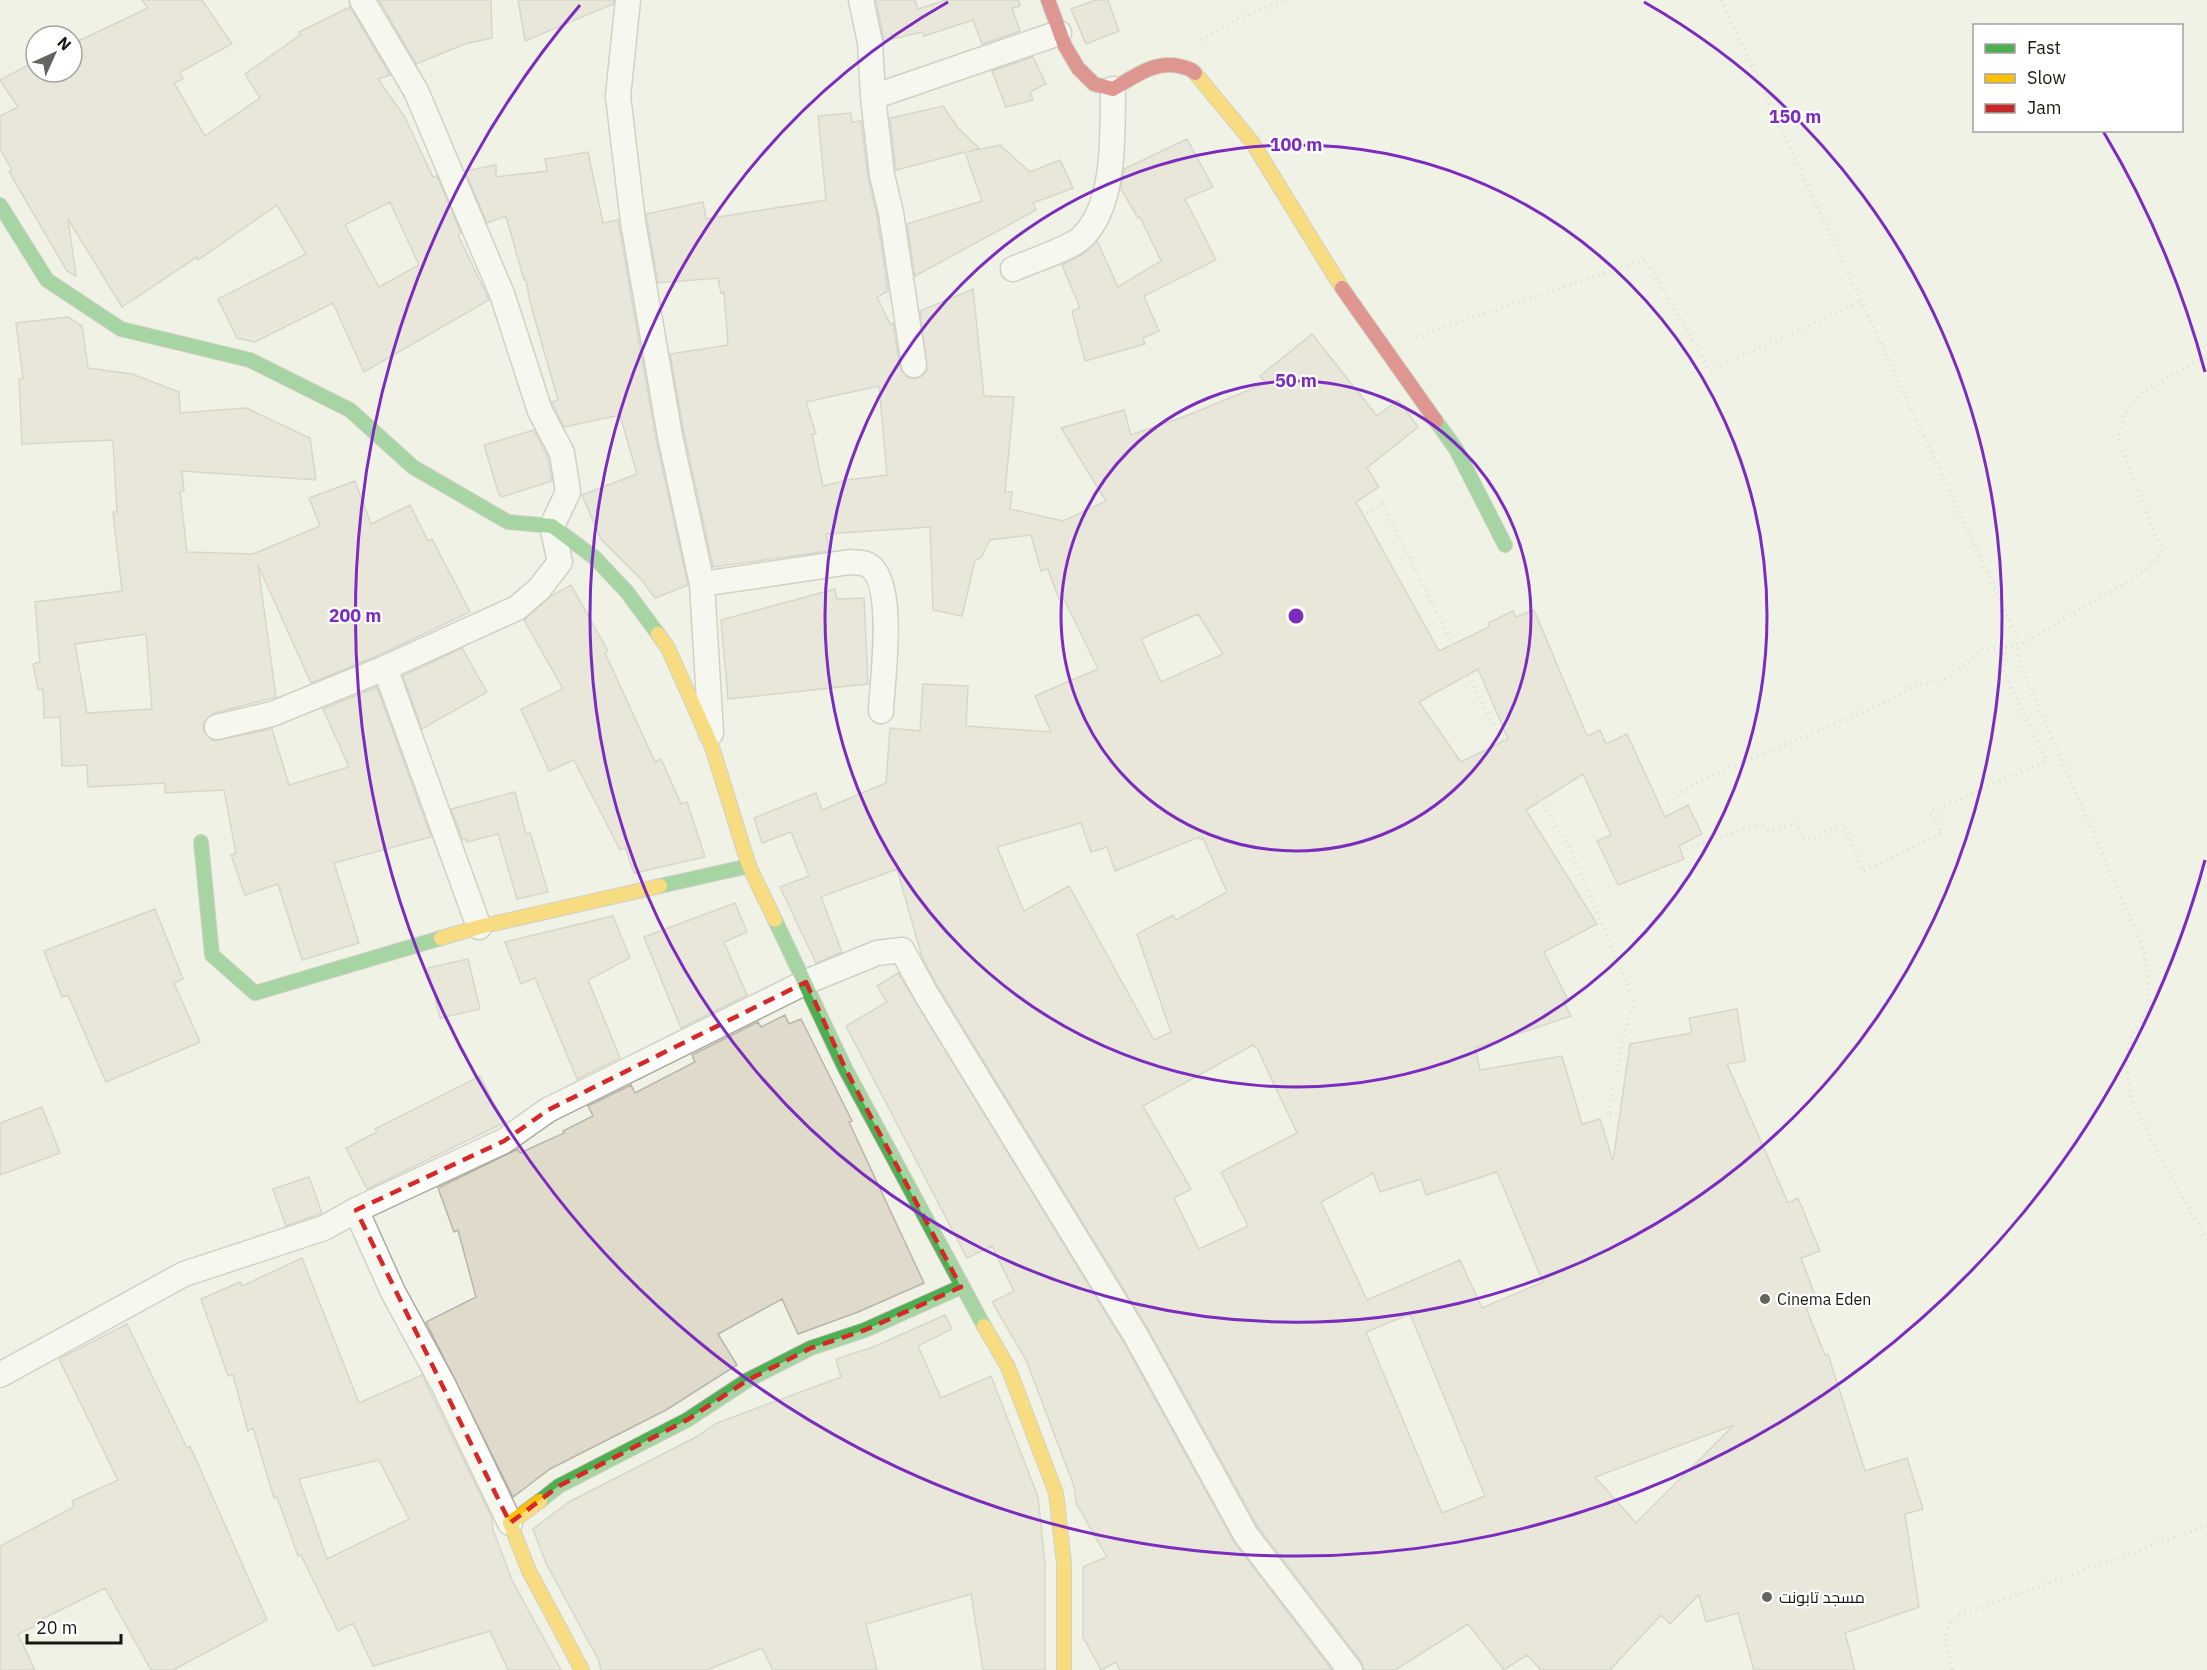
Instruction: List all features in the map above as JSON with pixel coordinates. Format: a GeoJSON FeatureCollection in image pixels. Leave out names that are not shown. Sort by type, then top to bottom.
{"type":"FeatureCollection","features":[{"type":"Feature","properties":{"kind":"street"},"geometry":{"type":"LineString","coordinates":[[217,727],[272,714],[385,668],[517,608],[538,589],[560,562],[552,526],[568,492],[561,453],[540,411],[501,294],[416,91],[362,0]]}},
{"type":"Feature","properties":{"kind":"street"},"geometry":{"type":"LineString","coordinates":[[628,0],[618,96],[633,222],[670,436],[702,584],[712,747]]}},
{"type":"Feature","properties":{"kind":"street"},"geometry":{"type":"LineString","coordinates":[[861,0],[870,42],[873,97],[882,175],[891,213],[915,365]]}},
{"type":"Feature","properties":{"kind":"street"},"geometry":{"type":"LineString","coordinates":[[1048,0],[1059,33],[1082,72],[1095,84],[1113,89],[1146,69],[1168,64],[1192,69],[1251,142],[1287,195],[1341,287],[1456,449],[1505,545]]}},
{"type":"Feature","properties":{"kind":"street"},"geometry":{"type":"LineString","coordinates":[[873,97],[1059,33]]}},
{"type":"Feature","properties":{"kind":"street"},"geometry":{"type":"LineString","coordinates":[[1013,269],[1080,239],[1096,218],[1107,194],[1113,89]]}},
{"type":"Feature","properties":{"kind":"street"},"geometry":{"type":"LineString","coordinates":[[0,205],[47,280],[121,329],[250,360],[350,410],[413,467],[508,522],[552,526],[596,558],[627,592],[668,648],[712,747],[749,866],[845,1068],[961,1287],[1008,1367],[1056,1493],[1064,1563],[1064,1670]]}},
{"type":"Feature","properties":{"kind":"street"},"geometry":{"type":"LineString","coordinates":[[702,584],[850,562],[868,565],[880,578],[886,605],[881,711]]}},
{"type":"Feature","properties":{"kind":"street"},"geometry":{"type":"LineString","coordinates":[[385,668],[479,927]]}},
{"type":"Feature","properties":{"kind":"street"},"geometry":{"type":"LineString","coordinates":[[201,842],[212,956],[255,993],[479,927],[749,866]]}},
{"type":"Feature","properties":{"kind":"street"},"geometry":{"type":"LineString","coordinates":[[0,1375],[184,1274],[324,1228],[356,1210],[504,1141],[548,1110],[806,982],[878,953],[902,950],[926,994],[1136,1336],[1245,1535],[1350,1670]]}},
{"type":"Feature","properties":{"kind":"street"},"geometry":{"type":"LineString","coordinates":[[356,1210],[393,1292],[444,1386],[510,1523],[529,1571],[582,1670]]}},
{"type":"Feature","properties":{"kind":"street"},"geometry":{"type":"LineString","coordinates":[[510,1523],[559,1486],[687,1420],[748,1380],[811,1347],[865,1330],[961,1287]]}},
{"type":"Feature","properties":{"kind":"path"},"geometry":{"type":"LineString","coordinates":[[1168,64],[1200,40],[1234,21],[1284,0]]}},
{"type":"Feature","properties":{"kind":"path"},"geometry":{"type":"LineString","coordinates":[[1721,0],[2017,636],[2017,647],[2023,670],[2145,950],[2150,1006],[2132,1034],[2126,1063],[2131,1097],[2152,1142],[2207,1240]]}},
{"type":"Feature","properties":{"kind":"path"},"geometry":{"type":"LineString","coordinates":[[1382,346],[1451,327],[1646,259],[1710,371],[1861,302]]}},
{"type":"Feature","properties":{"kind":"path"},"geometry":{"type":"LineString","coordinates":[[1667,804],[1693,784],[1893,699],[1912,686],[1948,678],[1982,649],[2017,647],[2145,571],[2162,553],[2118,439],[2124,414],[2141,393],[2207,356]]}},
{"type":"Feature","properties":{"kind":"path"},"geometry":{"type":"LineString","coordinates":[[1346,525],[1383,504],[1490,719],[1571,850],[1634,1000],[1622,1044],[1608,1116],[1679,1104],[1692,1133],[1692,1148],[1776,1369],[1806,1491]]}},
{"type":"Feature","properties":{"kind":"path"},"geometry":{"type":"LineString","coordinates":[[1686,849],[1763,823],[1767,831],[1799,824],[1800,836],[1812,839],[1843,824],[1863,871],[1942,833],[1930,812],[2046,761],[2003,669],[2006,647]]}},
{"type":"Feature","properties":{"kind":"path"},"geometry":{"type":"LineString","coordinates":[[548,1110],[687,1420]]}},
{"type":"Feature","properties":{"kind":"path"},"geometry":{"type":"LineString","coordinates":[[1952,1670],[1945,1638],[1951,1621],[1959,1615],[2207,1526]]}},
{"type":"Feature","properties":{"kind":"highlighted area"},"geometry":{"type":"Polygon","coordinates":[[[806,982],[845,1068],[961,1287],[865,1330],[811,1348],[748,1380],[687,1420],[559,1486],[510,1523],[356,1210],[504,1141],[548,1110],[806,982]]]}},
{"type":"Feature","properties":{"kind":"building"},"geometry":{"type":"Polygon","coordinates":[[[142,0],[202,0],[232,44],[180,72],[183,79],[174,83],[205,136],[260,98],[245,74],[300,35],[299,32],[350,7],[390,75],[378,79],[404,116],[433,177],[437,176],[461,233],[458,235],[489,300],[364,372],[333,303],[255,342],[237,338],[218,299],[306,254],[277,205],[198,260],[197,257],[122,307],[68,219],[76,276],[67,271],[9,172],[12,170],[0,149],[0,116],[18,107],[0,80],[24,67],[24,84],[84,84],[84,38],[148,8],[142,0]],[[390,202],[345,225],[379,287],[419,265],[390,202]]]}},
{"type":"Feature","properties":{"kind":"building"},"geometry":{"type":"Polygon","coordinates":[[[379,0],[491,0],[492,38],[465,44],[416,64],[379,0]]]}},
{"type":"Feature","properties":{"kind":"building"},"geometry":{"type":"Polygon","coordinates":[[[518,0],[614,0],[613,4],[525,41],[518,0]]]}},
{"type":"Feature","properties":{"kind":"building"},"geometry":{"type":"Polygon","coordinates":[[[876,0],[915,0],[918,9],[946,0],[1019,0],[1020,6],[1012,8],[1020,31],[982,44],[973,20],[924,36],[922,32],[884,41],[876,0]]]}},
{"type":"Feature","properties":{"kind":"building"},"geometry":{"type":"Polygon","coordinates":[[[1096,0],[1108,0],[1119,31],[1086,44],[1071,9],[1096,0]]]}},
{"type":"Feature","properties":{"kind":"building"},"geometry":{"type":"Polygon","coordinates":[[[1033,57],[1046,84],[1030,92],[1033,100],[1006,107],[992,71],[1033,57]]]}},
{"type":"Feature","properties":{"kind":"building"},"geometry":{"type":"Polygon","coordinates":[[[943,106],[958,128],[979,148],[967,152],[1000,145],[1030,172],[1060,160],[1073,188],[1033,203],[1036,210],[915,276],[907,224],[982,201],[965,152],[896,170],[890,118],[943,106]]]}},
{"type":"Feature","properties":{"kind":"building"},"geometry":{"type":"Polygon","coordinates":[[[851,113],[852,122],[861,121],[868,177],[877,216],[888,291],[877,297],[890,324],[893,323],[900,368],[908,378],[916,379],[927,370],[920,311],[973,289],[984,396],[1014,397],[1005,492],[1012,492],[1010,509],[1063,521],[1106,501],[1061,428],[1124,410],[1131,435],[1186,416],[1266,383],[1260,376],[1312,334],[1377,416],[1398,400],[1418,427],[1367,468],[1379,487],[1356,502],[1439,651],[1489,627],[1488,623],[1513,611],[1516,617],[1534,610],[1587,736],[1600,730],[1606,744],[1627,734],[1665,817],[1688,805],[1702,834],[1679,846],[1684,859],[1618,885],[1597,841],[1611,835],[1583,774],[1526,810],[1597,924],[1544,952],[1567,998],[1563,1000],[1571,1016],[1475,1048],[1480,1070],[1562,1056],[1582,1124],[1600,1119],[1613,1161],[1630,1044],[1692,1033],[1689,1018],[1737,1009],[1745,1061],[1727,1064],[1788,1203],[1798,1198],[1820,1251],[1801,1258],[1818,1303],[1806,1308],[1825,1355],[1828,1354],[1865,1471],[1907,1458],[1923,1509],[1905,1514],[1919,1607],[1845,1633],[1855,1670],[1754,1670],[1738,1613],[1706,1622],[1699,1595],[1670,1624],[1661,1615],[1610,1670],[1541,1670],[1527,1655],[1504,1670],[1468,1624],[1395,1670],[1364,1670],[1361,1661],[1258,1527],[1148,1329],[938,987],[922,957],[897,869],[821,897],[842,952],[816,963],[780,887],[809,876],[791,832],[762,843],[754,818],[816,793],[822,810],[886,783],[890,728],[920,731],[923,684],[968,686],[966,726],[1051,732],[1035,696],[1098,669],[1063,597],[1059,599],[1048,569],[1041,571],[1031,535],[990,540],[981,558],[975,560],[962,616],[933,610],[930,527],[826,534],[829,551],[713,567],[684,433],[670,354],[728,345],[724,292],[721,293],[718,278],[658,283],[646,214],[703,202],[706,219],[826,200],[818,116],[851,113]],[[879,386],[806,402],[816,434],[812,434],[823,486],[847,480],[887,475],[879,386]],[[1198,614],[1141,639],[1161,682],[1223,654],[1198,614]],[[1478,669],[1419,702],[1461,762],[1508,739],[1478,669]],[[1081,823],[997,847],[1024,911],[1069,886],[1154,1040],[1171,1032],[1137,934],[1173,915],[1176,920],[1227,892],[1203,838],[1200,840],[1199,837],[1115,871],[1107,847],[1091,852],[1081,823]],[[1253,1045],[1143,1106],[1191,1189],[1174,1198],[1199,1249],[1248,1226],[1221,1172],[1297,1133],[1257,1048],[1253,1045]],[[1497,1172],[1426,1195],[1421,1179],[1380,1192],[1373,1173],[1321,1202],[1367,1300],[1460,1260],[1482,1308],[1543,1282],[1497,1172]],[[1410,1314],[1366,1332],[1442,1513],[1485,1496],[1410,1314]],[[1734,1425],[1595,1477],[1636,1523],[1734,1425]]]}},
{"type":"Feature","properties":{"kind":"building"},"geometry":{"type":"Polygon","coordinates":[[[1187,139],[1213,187],[1185,199],[1216,260],[1144,296],[1159,331],[1143,338],[1145,344],[1085,361],[1072,311],[1080,308],[1062,265],[1082,255],[1097,241],[1118,287],[1161,261],[1140,217],[1138,218],[1121,189],[1124,169],[1187,139]]]}},
{"type":"Feature","properties":{"kind":"building"},"geometry":{"type":"Polygon","coordinates":[[[588,152],[603,223],[618,220],[656,439],[688,585],[655,598],[641,579],[601,539],[582,495],[637,474],[620,415],[564,427],[552,402],[558,400],[530,302],[526,279],[524,280],[506,216],[487,223],[465,171],[496,165],[496,177],[547,171],[545,159],[588,152]]]}},
{"type":"Feature","properties":{"kind":"building"},"geometry":{"type":"Polygon","coordinates":[[[68,317],[82,326],[88,368],[132,374],[179,392],[180,413],[246,408],[310,438],[316,480],[182,471],[184,491],[180,492],[187,552],[253,554],[320,526],[309,498],[355,481],[371,524],[410,505],[428,541],[432,539],[470,612],[379,655],[311,683],[258,565],[276,697],[214,713],[204,722],[203,731],[213,741],[272,729],[289,785],[349,767],[323,709],[377,687],[431,837],[334,863],[359,943],[302,960],[278,884],[245,895],[231,855],[236,853],[224,790],[165,793],[165,783],[88,787],[87,765],[62,766],[60,717],[44,718],[43,689],[38,690],[33,664],[40,662],[35,602],[122,591],[113,512],[117,512],[113,440],[22,444],[19,379],[23,378],[16,323],[68,317]],[[146,634],[75,644],[87,713],[152,709],[146,634]]]}},
{"type":"Feature","properties":{"kind":"building"},"geometry":{"type":"Polygon","coordinates":[[[534,430],[548,458],[552,481],[502,497],[499,495],[484,445],[534,430]]]}},
{"type":"Feature","properties":{"kind":"building"},"geometry":{"type":"Polygon","coordinates":[[[571,585],[608,651],[605,653],[655,762],[661,759],[681,804],[687,802],[705,857],[634,873],[625,847],[620,850],[574,760],[549,771],[521,709],[563,689],[524,620],[551,596],[571,585]]]}},
{"type":"Feature","properties":{"kind":"building"},"geometry":{"type":"Polygon","coordinates":[[[835,589],[837,599],[864,598],[868,684],[728,699],[721,620],[835,589]]]}},
{"type":"Feature","properties":{"kind":"building"},"geometry":{"type":"Polygon","coordinates":[[[462,648],[487,692],[422,729],[403,676],[462,648]]]}},
{"type":"Feature","properties":{"kind":"building"},"geometry":{"type":"Polygon","coordinates":[[[515,792],[526,834],[530,832],[548,892],[517,899],[498,834],[467,842],[466,839],[463,840],[451,809],[515,792]]]}},
{"type":"Feature","properties":{"kind":"building"},"geometry":{"type":"Polygon","coordinates":[[[735,903],[747,932],[724,942],[747,995],[681,1028],[644,937],[735,903]]]}},
{"type":"Feature","properties":{"kind":"building"},"geometry":{"type":"Polygon","coordinates":[[[155,909],[183,979],[174,983],[200,1042],[106,1082],[68,995],[62,997],[44,951],[155,909]]]}},
{"type":"Feature","properties":{"kind":"building"},"geometry":{"type":"Polygon","coordinates":[[[613,916],[630,958],[588,980],[620,1058],[577,1079],[535,978],[521,984],[505,942],[613,916]]]}},
{"type":"Feature","properties":{"kind":"building"},"geometry":{"type":"Polygon","coordinates":[[[468,959],[480,1009],[440,1018],[428,968],[468,959]]]}},
{"type":"Feature","properties":{"kind":"building"},"geometry":{"type":"Polygon","coordinates":[[[898,973],[1124,1343],[1234,1542],[1332,1670],[1120,1670],[1116,1662],[1101,1670],[1083,1637],[1083,1567],[1107,1557],[1076,1503],[1074,1486],[1026,1360],[992,1302],[1014,1291],[992,1246],[967,1258],[846,1026],[887,1002],[877,986],[898,973]]]}},
{"type":"Feature","properties":{"kind":"building"},"geometry":{"type":"Polygon","coordinates":[[[785,1015],[789,1024],[801,1019],[852,1121],[849,1122],[924,1283],[858,1312],[798,1334],[782,1299],[718,1334],[737,1365],[666,1410],[550,1469],[513,1497],[426,1322],[476,1297],[458,1230],[454,1232],[438,1188],[518,1149],[520,1153],[564,1133],[563,1131],[593,1116],[588,1106],[631,1085],[635,1093],[695,1062],[692,1055],[758,1022],[761,1027],[785,1015]]]}},
{"type":"Feature","properties":{"kind":"building"},"geometry":{"type":"Polygon","coordinates":[[[480,1076],[504,1123],[367,1189],[346,1148],[377,1132],[375,1129],[480,1076]]]}},
{"type":"Feature","properties":{"kind":"building"},"geometry":{"type":"Polygon","coordinates":[[[42,1107],[60,1153],[0,1175],[0,1123],[42,1107]]]}},
{"type":"Feature","properties":{"kind":"building"},"geometry":{"type":"Polygon","coordinates":[[[309,1177],[322,1213],[286,1226],[273,1189],[309,1177]]]}},
{"type":"Feature","properties":{"kind":"building"},"geometry":{"type":"Polygon","coordinates":[[[302,1258],[359,1403],[422,1375],[492,1518],[493,1530],[512,1580],[561,1670],[508,1670],[490,1631],[373,1666],[353,1623],[338,1631],[301,1555],[298,1556],[277,1497],[274,1498],[253,1428],[248,1431],[233,1375],[228,1376],[201,1299],[240,1282],[242,1286],[302,1258]],[[379,1460],[299,1479],[327,1559],[409,1519],[379,1460]]]}},
{"type":"Feature","properties":{"kind":"building"},"geometry":{"type":"Polygon","coordinates":[[[945,1315],[952,1329],[918,1346],[941,1398],[991,1376],[1038,1497],[1045,1564],[1045,1670],[983,1670],[971,1594],[866,1624],[877,1670],[773,1670],[762,1648],[707,1670],[601,1670],[599,1661],[546,1563],[533,1529],[569,1502],[696,1437],[717,1423],[841,1377],[836,1359],[873,1347],[945,1315]]]}},
{"type":"Feature","properties":{"kind":"building"},"geometry":{"type":"Polygon","coordinates":[[[127,1324],[187,1448],[190,1446],[267,1620],[173,1670],[151,1670],[105,1588],[34,1623],[35,1626],[18,1634],[35,1670],[0,1670],[0,1546],[74,1507],[72,1501],[118,1480],[59,1359],[127,1324]]]}},
{"type":"Feature","properties":{"kind":"traffic: fast"},"geometry":{"type":"LineString","coordinates":[[0,205],[47,280],[121,329],[250,360],[350,410],[413,467],[508,522],[552,526],[595,558],[627,592],[658,634]]}},
{"type":"Feature","properties":{"kind":"traffic: fast"},"geometry":{"type":"LineString","coordinates":[[1436,421],[1456,449],[1505,545]]}},
{"type":"Feature","properties":{"kind":"traffic: fast"},"geometry":{"type":"LineString","coordinates":[[201,842],[212,955],[255,993],[441,938]]}},
{"type":"Feature","properties":{"kind":"traffic: fast"},"geometry":{"type":"LineString","coordinates":[[660,886],[749,866]]}},
{"type":"Feature","properties":{"kind":"traffic: fast"},"geometry":{"type":"LineString","coordinates":[[775,920],[845,1068],[984,1326]]}},
{"type":"Feature","properties":{"kind":"traffic: fast"},"geometry":{"type":"LineString","coordinates":[[540,1501],[559,1486],[687,1420],[748,1380],[811,1348],[865,1330],[961,1287]]}},
{"type":"Feature","properties":{"kind":"traffic: slow"},"geometry":{"type":"LineString","coordinates":[[1195,73],[1252,142],[1342,288]]}},
{"type":"Feature","properties":{"kind":"traffic: slow"},"geometry":{"type":"LineString","coordinates":[[658,634],[668,648],[712,747],[749,866],[775,920]]}},
{"type":"Feature","properties":{"kind":"traffic: slow"},"geometry":{"type":"LineString","coordinates":[[441,938],[479,927],[660,886]]}},
{"type":"Feature","properties":{"kind":"traffic: slow"},"geometry":{"type":"LineString","coordinates":[[984,1326],[1008,1367],[1056,1493],[1064,1563],[1064,1670]]}},
{"type":"Feature","properties":{"kind":"traffic: slow"},"geometry":{"type":"LineString","coordinates":[[540,1501],[510,1523],[529,1571],[582,1670]]}},
{"type":"Feature","properties":{"kind":"traffic: jam"},"geometry":{"type":"LineString","coordinates":[[1048,0],[1065,46],[1078,68],[1094,84],[1113,89],[1144,71],[1170,65],[1190,69],[1195,73]]}},
{"type":"Feature","properties":{"kind":"traffic: jam"},"geometry":{"type":"LineString","coordinates":[[1342,288],[1436,421]]}},
{"type":"Feature","properties":{"kind":"place","name":"Cinema Eden"},"geometry":{"type":"Point","coordinates":[1765,1299]}},
{"type":"Feature","properties":{"kind":"place","name":"مسجد تابونت"},"geometry":{"type":"Point","coordinates":[1767,1597]}}]}
